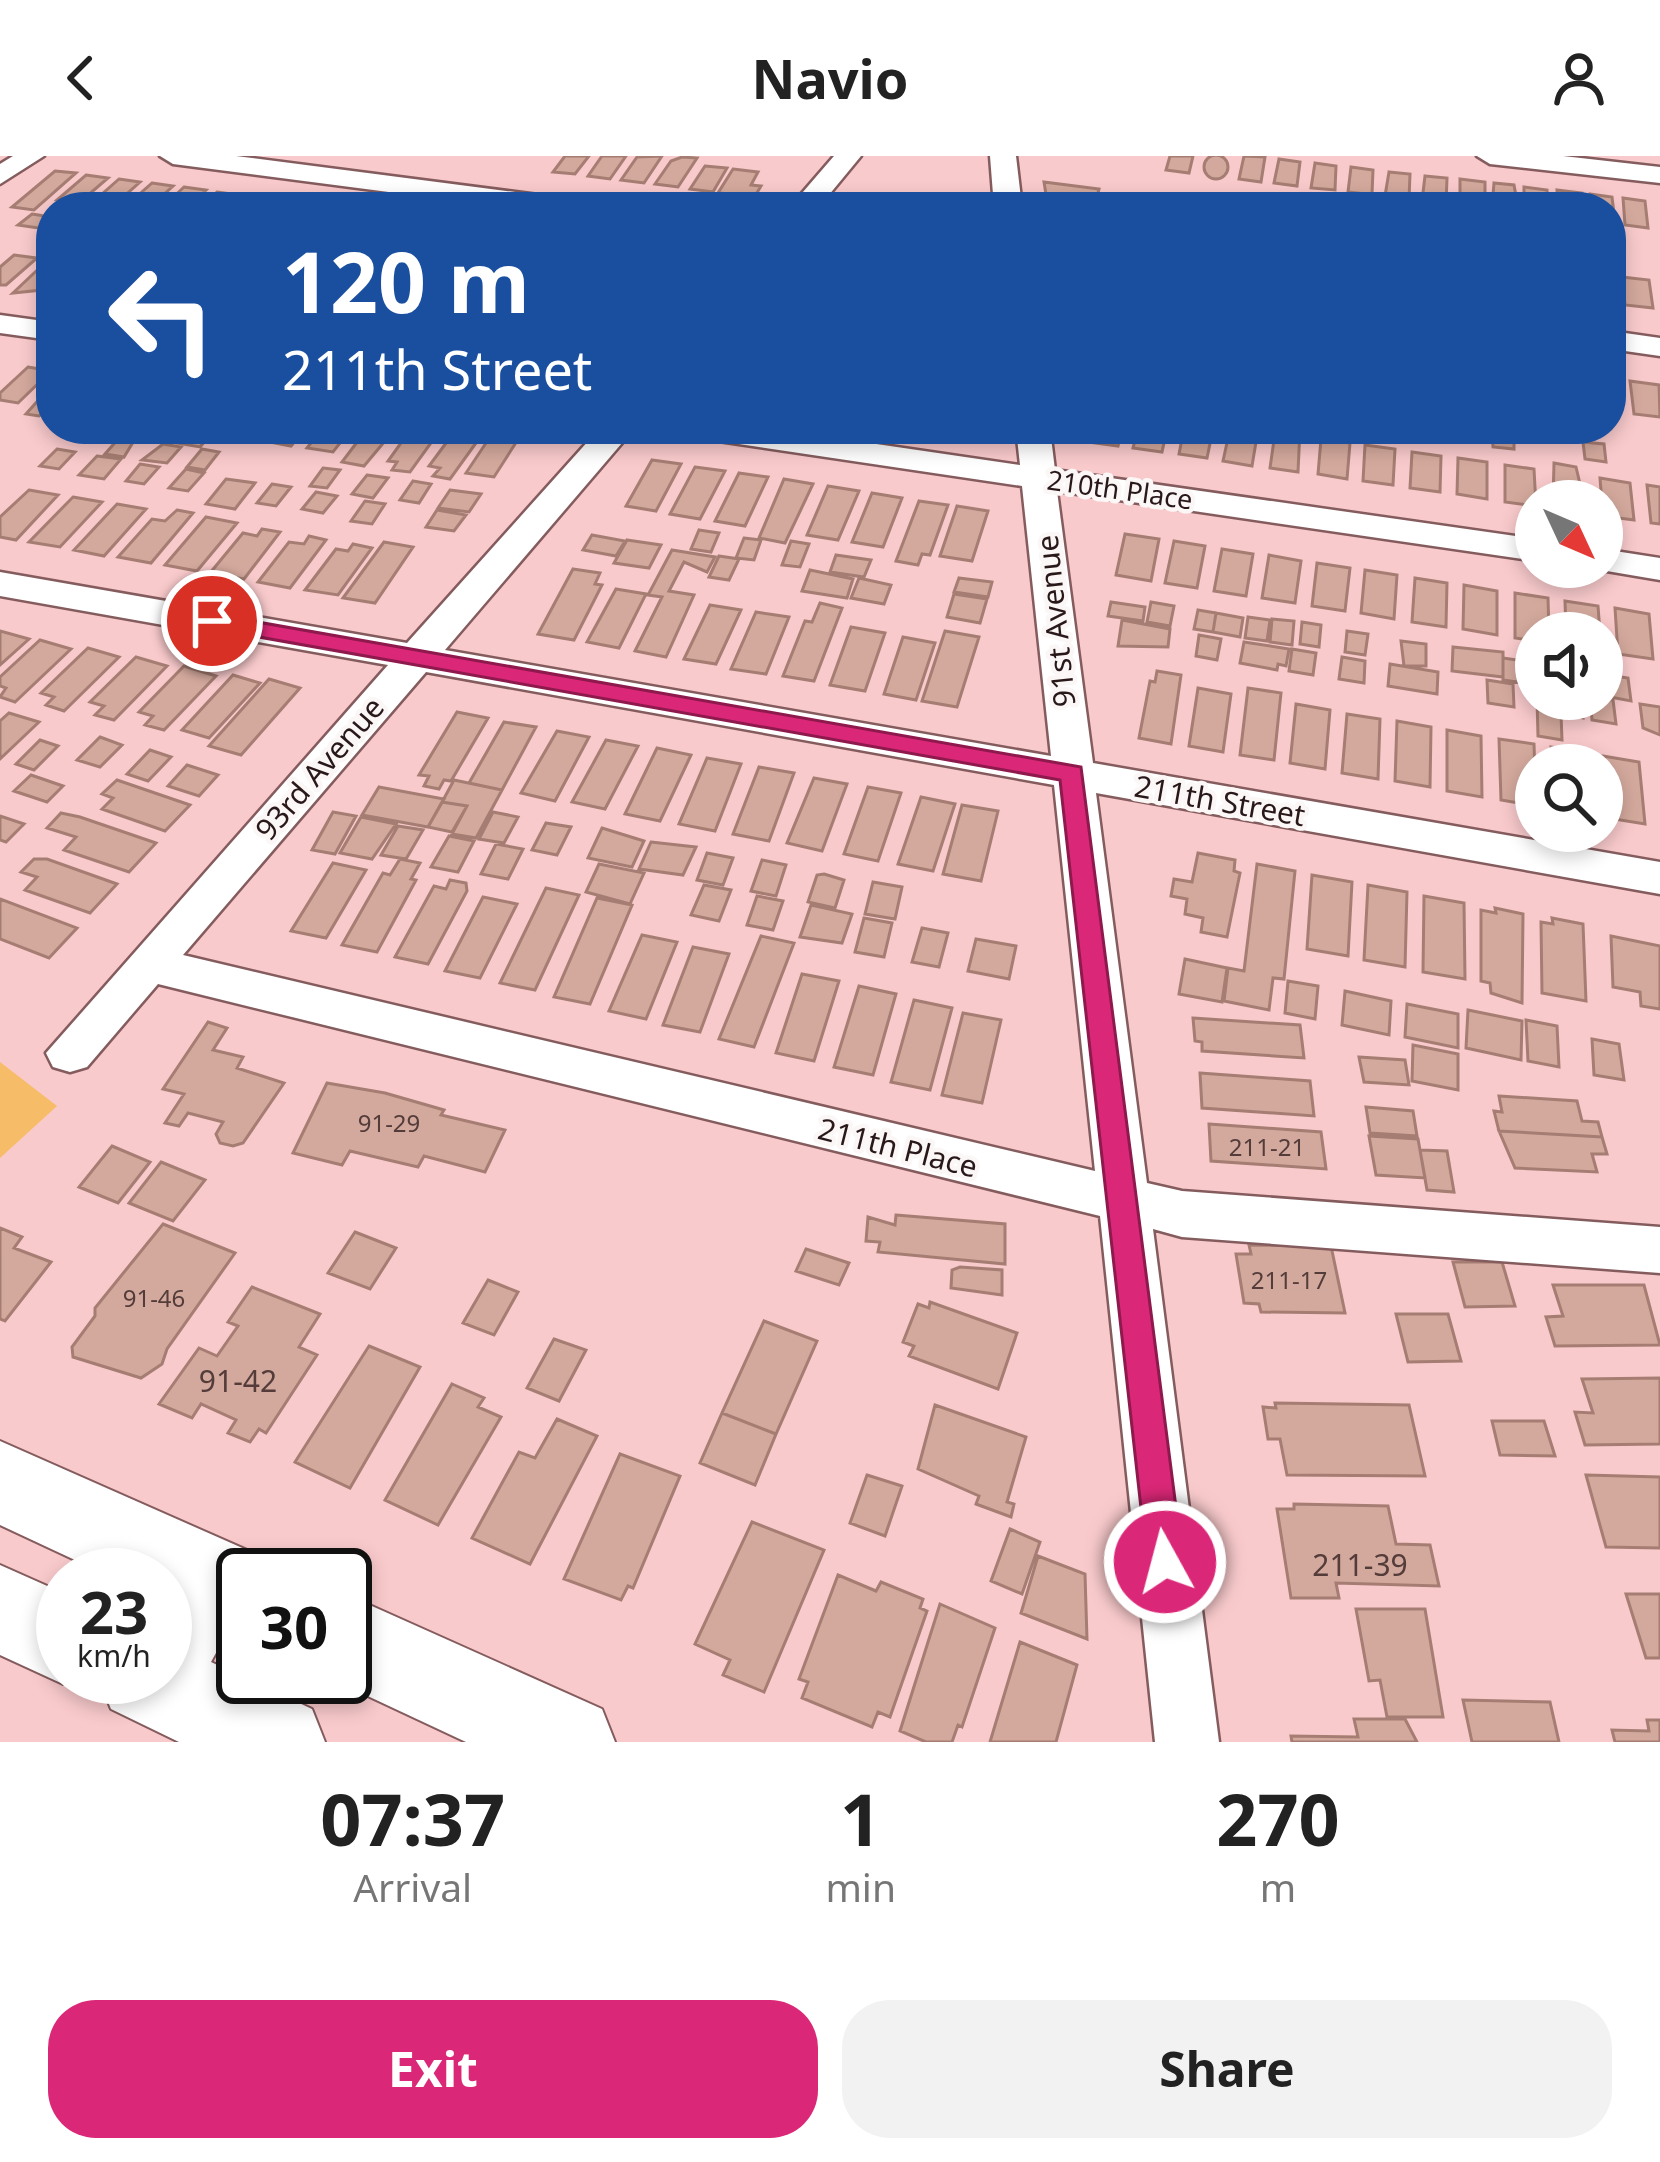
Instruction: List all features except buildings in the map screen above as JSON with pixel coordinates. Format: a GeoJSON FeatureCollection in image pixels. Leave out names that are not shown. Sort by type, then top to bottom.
{"type":"FeatureCollection","features":[{"type":"Feature","properties":{"kind":"main road"},"geometry":{"type":"LineString","coordinates":[[0,1482],[216,1580]]}},
{"type":"Feature","properties":{"kind":"main road"},"geometry":{"type":"LineString","coordinates":[[192,1626],[216,1597]]}},
{"type":"Feature","properties":{"kind":"main road"},"geometry":{"type":"LineString","coordinates":[[0,1609],[36,1626]]}},
{"type":"Feature","properties":{"kind":"main road"},"geometry":{"type":"LineString","coordinates":[[372,1651],[569,1742]]}},
{"type":"Feature","properties":{"kind":"main road"},"geometry":{"type":"LineString","coordinates":[[192,1694],[279,1742]]}},
{"type":"Feature","properties":{"kind":"street"},"geometry":{"type":"LineString","coordinates":[[0,176],[31,156]]}},
{"type":"Feature","properties":{"kind":"street"},"geometry":{"type":"LineString","coordinates":[[172,156],[452,192]]}},
{"type":"Feature","properties":{"kind":"street"},"geometry":{"type":"LineString","coordinates":[[817,192],[848,156]]}},
{"type":"Feature","properties":{"kind":"street"},"geometry":{"type":"LineString","coordinates":[[1003,156],[1007,192]]}},
{"type":"Feature","properties":{"kind":"street"},"geometry":{"type":"LineString","coordinates":[[1490,156],[1660,175]]}},
{"type":"Feature","properties":{"kind":"street"},"geometry":{"type":"LineString","coordinates":[[0,323],[36,329]]}},
{"type":"Feature","properties":{"kind":"street"},"geometry":{"type":"LineString","coordinates":[[1626,342],[1660,346]]}},
{"type":"Feature","properties":{"kind":"street","name":"93rd Avenue"},"geometry":{"type":"LineString","coordinates":[[70,1053],[604,444]]}},
{"type":"Feature","properties":{"kind":"street","name":"210th Place"},"geometry":{"type":"LineString","coordinates":[[912,444],[1036,453],[1515,546]]}},
{"type":"Feature","properties":{"kind":"street","name":"91st Avenue"},"geometry":{"type":"LineString","coordinates":[[1036,453],[1187,1742]]}},
{"type":"Feature","properties":{"kind":"street"},"geometry":{"type":"LineString","coordinates":[[1623,563],[1660,569]]}},
{"type":"Feature","properties":{"kind":"street","name":"211th Street"},"geometry":{"type":"LineString","coordinates":[[0,584],[1660,878]]}},
{"type":"Feature","properties":{"kind":"street","name":"211th Place"},"geometry":{"type":"LineString","coordinates":[[148,964],[1182,1214],[1660,1250]]}},
{"type":"Feature","properties":{"kind":"shaded area"},"geometry":{"type":"Polygon","coordinates":[[[0,1062],[57,1106],[0,1158],[0,1062]]]}},
{"type":"Feature","properties":{"kind":"route"},"geometry":{"type":"LineString","coordinates":[[212,621],[1072,774],[1165,1562]]}}]}
